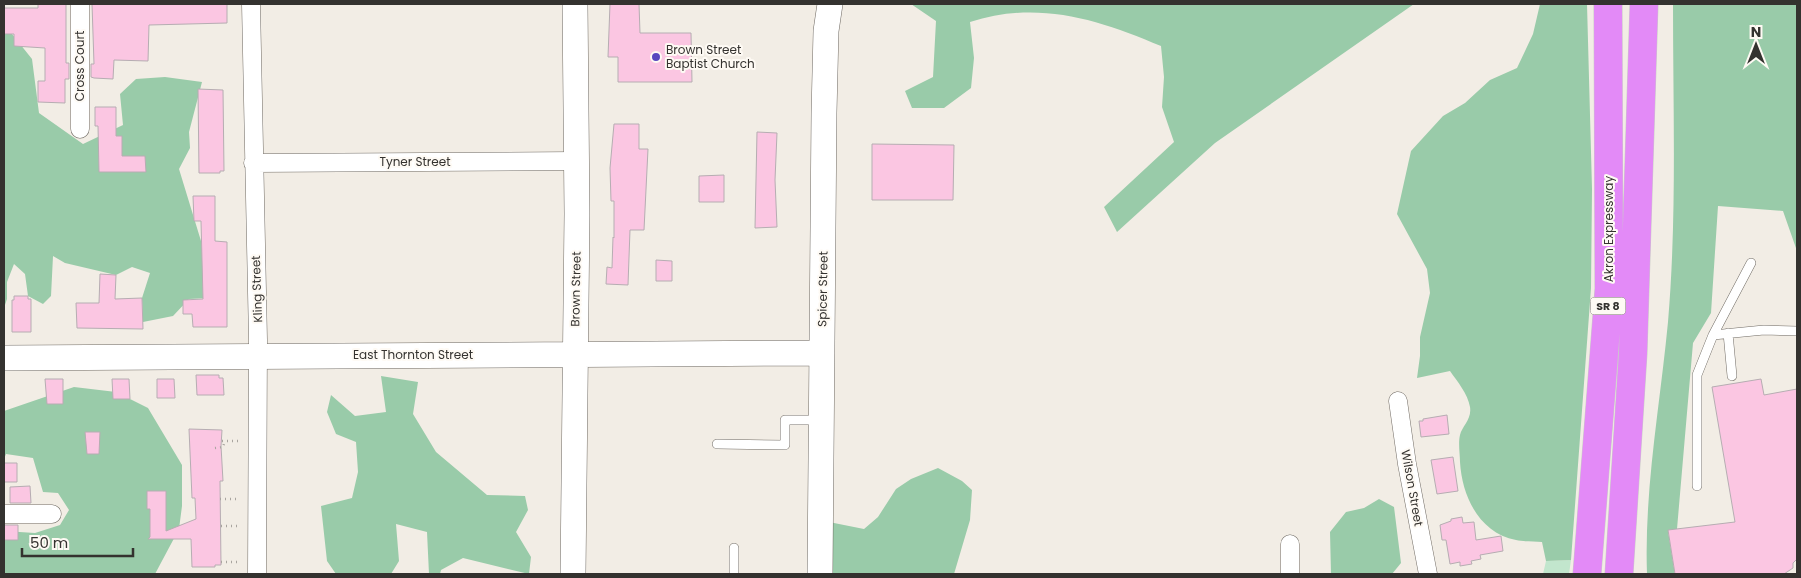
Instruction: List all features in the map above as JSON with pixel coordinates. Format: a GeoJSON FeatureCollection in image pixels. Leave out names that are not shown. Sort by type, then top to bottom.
{"type":"FeatureCollection","features":[{"type":"Feature","properties":{"kind":"highway","name":"Akron Expressway"},"geometry":{"type":"LineString","coordinates":[[1587,574],[1593,520],[1609,288],[1608,4]]}},
{"type":"Feature","properties":{"kind":"highway","name":"Akron Expressway"},"geometry":{"type":"LineString","coordinates":[[1619,574],[1633,353],[1644,4]]}},
{"type":"Feature","properties":{"kind":"highway"},"geometry":{"type":"LineString","coordinates":[[1633,353],[1637,574]]}},
{"type":"Feature","properties":{"kind":"highway"},"geometry":{"type":"LineString","coordinates":[[1581,574],[1593,520]]}},
{"type":"Feature","properties":{"kind":"main road","name":"Brown Street"},"geometry":{"type":"LineString","coordinates":[[573,574],[576,161],[575,4]]}},
{"type":"Feature","properties":{"kind":"main road","name":"Spicer Street"},"geometry":{"type":"LineString","coordinates":[[820,574],[826,31],[830,4]]}},
{"type":"Feature","properties":{"kind":"main road","name":"East Thornton Street"},"geometry":{"type":"LineString","coordinates":[[4,358],[822,353]]}},
{"type":"Feature","properties":{"kind":"street","name":"Cross Court"},"geometry":{"type":"LineString","coordinates":[[80,4],[80,129]]}},
{"type":"Feature","properties":{"kind":"street","name":"Kling Street"},"geometry":{"type":"LineString","coordinates":[[251,4],[258,356],[257,574]]}},
{"type":"Feature","properties":{"kind":"street","name":"Tyner Street"},"geometry":{"type":"LineString","coordinates":[[253,163],[576,161]]}},
{"type":"Feature","properties":{"kind":"street","name":"Wilson Street"},"geometry":{"type":"LineString","coordinates":[[1398,401],[1407,464],[1428,574]]}},
{"type":"Feature","properties":{"kind":"street"},"geometry":{"type":"LineString","coordinates":[[4,514],[52,514]]}},
{"type":"Feature","properties":{"kind":"street"},"geometry":{"type":"LineString","coordinates":[[1290,544],[1290,574]]}},
{"type":"Feature","properties":{"kind":"lane"},"geometry":{"type":"LineString","coordinates":[[1697,486],[1697,375],[1713,335],[1751,263]]}},
{"type":"Feature","properties":{"kind":"lane"},"geometry":{"type":"LineString","coordinates":[[1713,335],[1764,330],[1797,331]]}},
{"type":"Feature","properties":{"kind":"lane"},"geometry":{"type":"LineString","coordinates":[[1728,333],[1732,376]]}},
{"type":"Feature","properties":{"kind":"lane"},"geometry":{"type":"LineString","coordinates":[[717,444],[784,445],[785,420],[821,420]]}},
{"type":"Feature","properties":{"kind":"lane"},"geometry":{"type":"LineString","coordinates":[[734,548],[734,574]]}},
{"type":"Feature","properties":{"kind":"path"},"geometry":{"type":"LineString","coordinates":[[215,448],[223,447],[224,441],[239,441]]}},
{"type":"Feature","properties":{"kind":"path"},"geometry":{"type":"LineString","coordinates":[[220,499],[238,499]]}},
{"type":"Feature","properties":{"kind":"path"},"geometry":{"type":"LineString","coordinates":[[221,526],[238,526]]}},
{"type":"Feature","properties":{"kind":"path"},"geometry":{"type":"LineString","coordinates":[[221,562],[238,562]]}},
{"type":"Feature","properties":{"kind":"green space"},"geometry":{"type":"Polygon","coordinates":[[[911,4],[1414,4],[1215,143],[1117,232],[1104,207],[1174,142],[1162,107],[1164,77],[1161,46],[1114,28],[1067,16],[1019,13],[970,22],[974,58],[971,88],[944,108],[912,108],[905,91],[933,77],[936,21],[911,4]]]}},
{"type":"Feature","properties":{"kind":"green space"},"geometry":{"type":"Polygon","coordinates":[[[1540,4],[1587,4],[1592,189],[1591,288],[1571,560],[1546,561],[1542,542],[1516,540],[1492,530],[1475,511],[1469,500],[1461,475],[1459,438],[1470,415],[1469,402],[1450,371],[1417,378],[1420,337],[1430,293],[1427,269],[1397,214],[1411,151],[1443,116],[1465,103],[1490,80],[1517,68],[1533,34],[1540,4]]]}},
{"type":"Feature","properties":{"kind":"green space"},"geometry":{"type":"Polygon","coordinates":[[[1673,4],[1797,4],[1797,251],[1783,211],[1718,206],[1711,313],[1693,343],[1677,529],[1668,531],[1675,574],[1647,574],[1650,480],[1668,322],[1673,242],[1673,4]]]}},
{"type":"Feature","properties":{"kind":"green space"},"geometry":{"type":"Polygon","coordinates":[[[4,24],[32,59],[39,113],[83,144],[123,125],[120,94],[136,79],[165,77],[202,82],[189,132],[190,148],[179,169],[201,241],[208,298],[189,299],[173,316],[143,322],[142,298],[150,273],[132,267],[116,275],[65,263],[53,256],[51,296],[43,304],[28,296],[25,274],[14,264],[7,282],[7,299],[4,308],[4,24]]]}},
{"type":"Feature","properties":{"kind":"green space"},"geometry":{"type":"Polygon","coordinates":[[[381,376],[418,382],[413,414],[436,452],[487,495],[525,496],[528,510],[516,532],[531,557],[529,574],[463,558],[441,570],[440,574],[429,574],[427,532],[396,524],[399,561],[391,574],[336,574],[327,561],[321,506],[352,498],[358,472],[356,442],[336,434],[327,412],[331,395],[355,416],[386,412],[381,376]]]}},
{"type":"Feature","properties":{"kind":"green space"},"geometry":{"type":"Polygon","coordinates":[[[74,387],[116,392],[148,408],[182,465],[182,506],[179,529],[155,574],[4,574],[4,531],[35,533],[60,525],[69,510],[58,493],[43,492],[33,458],[6,454],[4,459],[4,411],[74,387]]]}},
{"type":"Feature","properties":{"kind":"green space"},"geometry":{"type":"Polygon","coordinates":[[[938,468],[962,481],[972,490],[970,520],[954,574],[828,574],[829,522],[864,529],[878,517],[896,489],[911,479],[938,468]]]}},
{"type":"Feature","properties":{"kind":"green space"},"geometry":{"type":"Polygon","coordinates":[[[1379,499],[1394,507],[1401,563],[1392,574],[1331,574],[1330,532],[1346,512],[1364,508],[1379,499]]]}},
{"type":"Feature","properties":{"kind":"green space"},"geometry":{"type":"Polygon","coordinates":[[[1571,560],[1569,574],[1543,574],[1546,561],[1571,560]]]}},
{"type":"Feature","properties":{"kind":"building"},"geometry":{"type":"Polygon","coordinates":[[[38,4],[66,4],[66,63],[69,63],[69,79],[65,79],[65,103],[38,102],[38,81],[45,81],[45,48],[14,46],[14,34],[4,34],[4,8],[38,8],[38,4]]]}},
{"type":"Feature","properties":{"kind":"building"},"geometry":{"type":"Polygon","coordinates":[[[92,4],[227,4],[227,23],[149,25],[148,61],[114,60],[113,79],[94,78],[91,77],[91,64],[94,64],[92,4]]]}},
{"type":"Feature","properties":{"kind":"building"},"geometry":{"type":"Polygon","coordinates":[[[610,4],[639,4],[640,33],[691,33],[692,82],[618,82],[618,57],[608,57],[610,4]]]}},
{"type":"Feature","properties":{"kind":"building"},"geometry":{"type":"Polygon","coordinates":[[[198,89],[223,90],[224,171],[220,171],[220,173],[199,173],[198,89]]]}},
{"type":"Feature","properties":{"kind":"building"},"geometry":{"type":"Polygon","coordinates":[[[95,107],[116,107],[116,136],[122,136],[122,156],[145,156],[146,172],[99,172],[98,126],[95,126],[95,107]]]}},
{"type":"Feature","properties":{"kind":"building"},"geometry":{"type":"Polygon","coordinates":[[[614,124],[639,124],[639,149],[648,149],[644,230],[630,230],[628,285],[606,284],[607,267],[612,268],[614,238],[614,201],[611,201],[610,168],[614,124]]]}},
{"type":"Feature","properties":{"kind":"building"},"geometry":{"type":"Polygon","coordinates":[[[757,132],[777,133],[775,180],[777,227],[755,228],[757,132]]]}},
{"type":"Feature","properties":{"kind":"building"},"geometry":{"type":"Polygon","coordinates":[[[872,144],[954,145],[953,200],[872,200],[872,144]]]}},
{"type":"Feature","properties":{"kind":"building"},"geometry":{"type":"Polygon","coordinates":[[[724,175],[724,202],[699,202],[699,176],[724,175]]]}},
{"type":"Feature","properties":{"kind":"building"},"geometry":{"type":"Polygon","coordinates":[[[193,196],[215,196],[215,241],[227,242],[227,327],[193,327],[192,314],[183,314],[183,300],[203,299],[201,221],[194,221],[193,196]]]}},
{"type":"Feature","properties":{"kind":"building"},"geometry":{"type":"Polygon","coordinates":[[[656,260],[672,261],[672,281],[656,281],[656,260]]]}},
{"type":"Feature","properties":{"kind":"building"},"geometry":{"type":"Polygon","coordinates":[[[100,274],[116,275],[115,299],[142,298],[143,329],[77,328],[76,303],[99,303],[100,274]]]}},
{"type":"Feature","properties":{"kind":"building"},"geometry":{"type":"Polygon","coordinates":[[[14,296],[28,296],[28,299],[31,299],[31,332],[12,332],[12,300],[14,300],[14,296]]]}},
{"type":"Feature","properties":{"kind":"building"},"geometry":{"type":"Polygon","coordinates":[[[196,375],[219,375],[219,378],[223,378],[224,395],[197,395],[196,375]]]}},
{"type":"Feature","properties":{"kind":"building"},"geometry":{"type":"Polygon","coordinates":[[[45,379],[63,379],[63,404],[47,404],[45,379]]]}},
{"type":"Feature","properties":{"kind":"building"},"geometry":{"type":"Polygon","coordinates":[[[112,379],[129,379],[130,399],[113,399],[112,379]]]}},
{"type":"Feature","properties":{"kind":"building"},"geometry":{"type":"Polygon","coordinates":[[[157,379],[174,379],[175,398],[157,398],[157,379]]]}},
{"type":"Feature","properties":{"kind":"building"},"geometry":{"type":"Polygon","coordinates":[[[1761,379],[1764,395],[1797,389],[1797,559],[1793,563],[1793,568],[1784,574],[1675,574],[1668,530],[1735,522],[1712,387],[1761,379]]]}},
{"type":"Feature","properties":{"kind":"building"},"geometry":{"type":"Polygon","coordinates":[[[1447,415],[1449,434],[1421,437],[1419,421],[1447,415]]]}},
{"type":"Feature","properties":{"kind":"building"},"geometry":{"type":"Polygon","coordinates":[[[189,429],[222,430],[223,481],[220,481],[221,565],[215,565],[215,567],[192,567],[191,539],[148,539],[150,537],[150,509],[147,509],[147,491],[166,491],[166,531],[196,519],[195,498],[192,498],[189,429]]]}},
{"type":"Feature","properties":{"kind":"building"},"geometry":{"type":"Polygon","coordinates":[[[85,432],[100,432],[99,454],[87,454],[85,432]]]}},
{"type":"Feature","properties":{"kind":"building"},"geometry":{"type":"Polygon","coordinates":[[[1453,457],[1458,491],[1437,494],[1431,460],[1453,457]]]}},
{"type":"Feature","properties":{"kind":"building"},"geometry":{"type":"Polygon","coordinates":[[[4,463],[17,463],[17,482],[4,482],[4,463]]]}},
{"type":"Feature","properties":{"kind":"building"},"geometry":{"type":"Polygon","coordinates":[[[30,486],[31,503],[10,503],[10,487],[30,486]]]}},
{"type":"Feature","properties":{"kind":"building"},"geometry":{"type":"Polygon","coordinates":[[[1462,517],[1463,523],[1474,522],[1476,540],[1501,536],[1503,551],[1480,555],[1481,559],[1471,561],[1472,564],[1460,566],[1460,562],[1450,564],[1446,540],[1442,540],[1440,525],[1451,521],[1451,519],[1462,517]]]}},
{"type":"Feature","properties":{"kind":"building"},"geometry":{"type":"Polygon","coordinates":[[[4,525],[18,525],[18,540],[4,540],[4,525]]]}},
{"type":"Feature","properties":{"kind":"place","name":"Brown Street Baptist Church"},"geometry":{"type":"Point","coordinates":[656,57]}}]}
